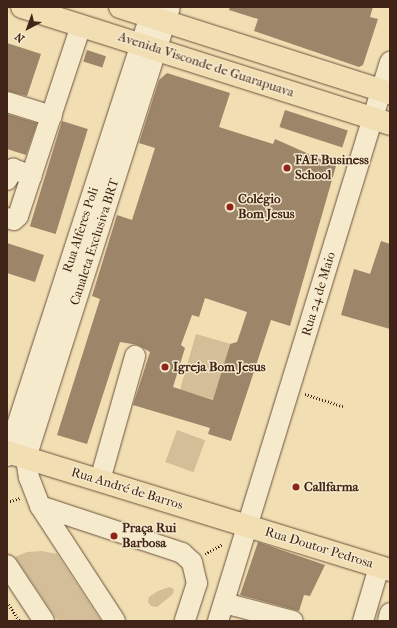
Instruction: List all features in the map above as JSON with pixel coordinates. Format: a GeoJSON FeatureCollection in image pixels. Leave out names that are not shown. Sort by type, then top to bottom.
{"type":"FeatureCollection","features":[{"type":"Feature","properties":{"kind":"main road","name":"Avenida Visconde de Guarapuava"},"geometry":{"type":"LineString","coordinates":[[22,7],[41,11],[81,26],[381,121]]}},
{"type":"Feature","properties":{"kind":"main road"},"geometry":{"type":"LineString","coordinates":[[120,7],[160,13],[289,61],[386,91]]}},
{"type":"Feature","properties":{"kind":"main road"},"geometry":{"type":"LineString","coordinates":[[236,75],[289,61]]}},
{"type":"Feature","properties":{"kind":"main road","name":"Rua André de Barros"},"geometry":{"type":"LineString","coordinates":[[14,461],[100,480],[247,526]]}},
{"type":"Feature","properties":{"kind":"main road","name":"Rua Doutor Pedrosa"},"geometry":{"type":"LineString","coordinates":[[247,526],[385,569]]}},
{"type":"Feature","properties":{"kind":"street","name":"Rua Alferes Poli"},"geometry":{"type":"LineString","coordinates":[[14,461],[160,13]]}},
{"type":"Feature","properties":{"kind":"street"},"geometry":{"type":"LineString","coordinates":[[7,218],[14,220],[18,216],[81,26]]}},
{"type":"Feature","properties":{"kind":"street","name":"Rua 24 de Maio"},"geometry":{"type":"LineString","coordinates":[[221,612],[290,389],[381,121],[390,62]]}},
{"type":"Feature","properties":{"kind":"street"},"geometry":{"type":"LineString","coordinates":[[7,102],[52,116]]}},
{"type":"Feature","properties":{"kind":"street"},"geometry":{"type":"LineString","coordinates":[[7,180],[13,169],[32,176]]}},
{"type":"Feature","properties":{"kind":"street"},"geometry":{"type":"LineString","coordinates":[[100,480],[135,356]]}},
{"type":"Feature","properties":{"kind":"street"},"geometry":{"type":"LineString","coordinates":[[14,461],[40,506],[115,621]]}},
{"type":"Feature","properties":{"kind":"street"},"geometry":{"type":"LineString","coordinates":[[40,506],[182,553],[192,562],[197,583],[185,621]]}},
{"type":"Feature","properties":{"kind":"street"},"geometry":{"type":"LineString","coordinates":[[7,565],[44,621]]}},
{"type":"Feature","properties":{"kind":"street"},"geometry":{"type":"LineString","coordinates":[[363,621],[385,569]]}},
{"type":"Feature","properties":{"kind":"street"},"geometry":{"type":"LineString","coordinates":[[221,612],[293,621]]}},
{"type":"Feature","properties":{"kind":"street"},"geometry":{"type":"LineString","coordinates":[[388,621],[390,613]]}},
{"type":"Feature","properties":{"kind":"path"},"geometry":{"type":"LineString","coordinates":[[290,389],[343,406]]}},
{"type":"Feature","properties":{"kind":"path"},"geometry":{"type":"LineString","coordinates":[[7,502],[20,497]]}},
{"type":"Feature","properties":{"kind":"path"},"geometry":{"type":"LineString","coordinates":[[205,554],[222,544]]}},
{"type":"Feature","properties":{"kind":"path"},"geometry":{"type":"LineString","coordinates":[[7,602],[20,621]]}},
{"type":"Feature","properties":{"kind":"shaded area"},"geometry":{"type":"Polygon","coordinates":[[[196,334],[230,344],[214,399],[180,390],[196,334]]]}},
{"type":"Feature","properties":{"kind":"shaded area"},"geometry":{"type":"Polygon","coordinates":[[[177,430],[205,440],[194,472],[165,462],[177,430]]]}},
{"type":"Feature","properties":{"kind":"shaded area"},"geometry":{"type":"Polygon","coordinates":[[[42,551],[57,554],[101,621],[58,621],[15,557],[27,552],[42,551]]]}},
{"type":"Feature","properties":{"kind":"shaded area"},"geometry":{"type":"Polygon","coordinates":[[[169,587],[174,589],[173,594],[157,607],[151,606],[148,602],[149,597],[158,591],[169,587]]]}},
{"type":"Feature","properties":{"kind":"building"},"geometry":{"type":"Polygon","coordinates":[[[230,7],[373,7],[370,17],[378,19],[363,65],[359,67],[254,31],[258,19],[229,10],[230,7]]]}},
{"type":"Feature","properties":{"kind":"building"},"geometry":{"type":"Polygon","coordinates":[[[7,43],[41,54],[27,96],[7,91],[7,43]]]}},
{"type":"Feature","properties":{"kind":"building"},"geometry":{"type":"Polygon","coordinates":[[[87,50],[106,56],[102,68],[83,61],[87,50]]]}},
{"type":"Feature","properties":{"kind":"building","name":"Colégio Bom Jesus"},"geometry":{"type":"Polygon","coordinates":[[[167,73],[230,93],[219,127],[273,144],[275,139],[336,166],[290,326],[271,320],[231,441],[208,434],[210,428],[133,405],[150,352],[138,345],[120,342],[87,444],[57,435],[100,299],[92,296],[117,215],[132,220],[155,148],[139,143],[159,80],[167,73]],[[205,298],[199,317],[192,315],[181,345],[185,348],[173,387],[213,400],[230,344],[237,342],[247,312],[205,298]]]}},
{"type":"Feature","properties":{"kind":"building"},"geometry":{"type":"Polygon","coordinates":[[[285,110],[348,130],[342,148],[279,127],[285,110]]]}},
{"type":"Feature","properties":{"kind":"building"},"geometry":{"type":"Polygon","coordinates":[[[7,114],[37,123],[26,155],[7,149],[7,114]]]}},
{"type":"Feature","properties":{"kind":"building"},"geometry":{"type":"Polygon","coordinates":[[[62,121],[88,129],[56,234],[30,226],[62,121]]]}},
{"type":"Feature","properties":{"kind":"building"},"geometry":{"type":"Polygon","coordinates":[[[381,241],[390,244],[390,329],[341,315],[354,269],[370,274],[381,241]]]}},
{"type":"Feature","properties":{"kind":"building"},"geometry":{"type":"Polygon","coordinates":[[[7,243],[44,255],[35,282],[7,273],[7,243]]]}},
{"type":"Feature","properties":{"kind":"building"},"geometry":{"type":"Polygon","coordinates":[[[258,542],[325,565],[310,596],[304,595],[299,611],[240,595],[258,542]]]}},
{"type":"Feature","properties":{"kind":"place","name":"FAE Business School"},"geometry":{"type":"Point","coordinates":[287,168]}},
{"type":"Feature","properties":{"kind":"place","name":"Colégio Bom Jesus"},"geometry":{"type":"Point","coordinates":[230,207]}},
{"type":"Feature","properties":{"kind":"place","name":"Igreja Bom Jesus"},"geometry":{"type":"Point","coordinates":[165,367]}},
{"type":"Feature","properties":{"kind":"place","name":"Callfarma"},"geometry":{"type":"Point","coordinates":[296,487]}},
{"type":"Feature","properties":{"kind":"place","name":"Praça Rui Barbosa"},"geometry":{"type":"Point","coordinates":[114,536]}}]}
